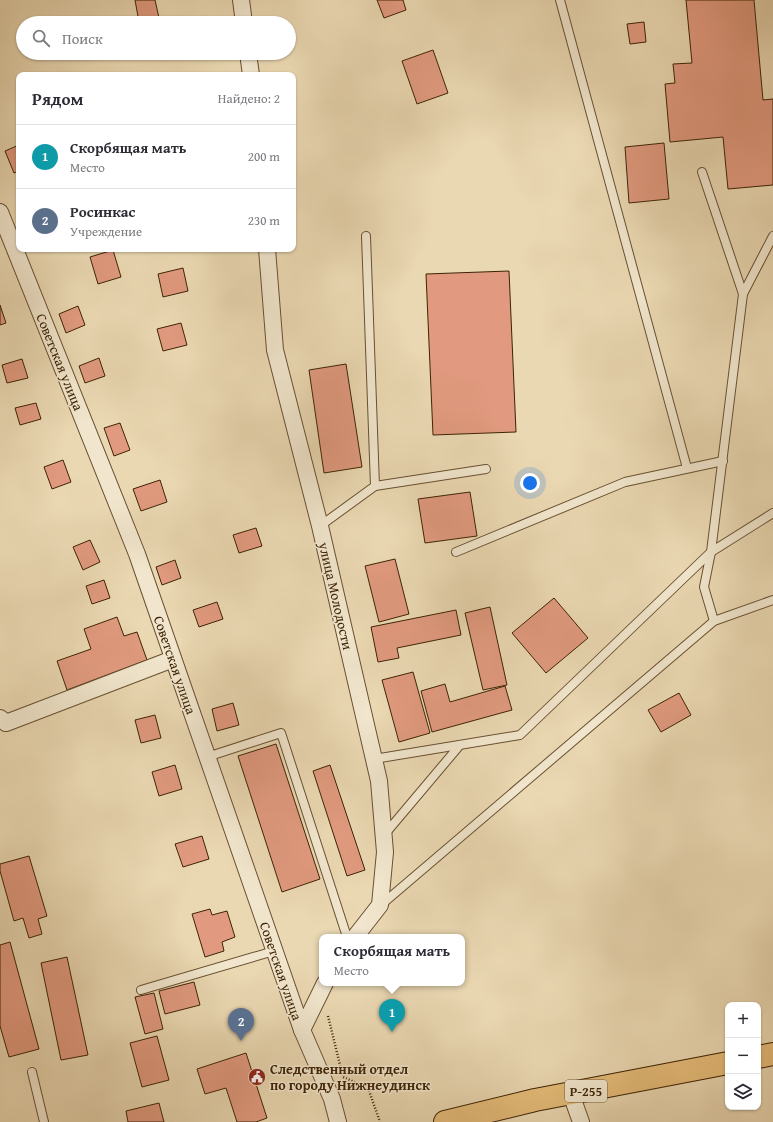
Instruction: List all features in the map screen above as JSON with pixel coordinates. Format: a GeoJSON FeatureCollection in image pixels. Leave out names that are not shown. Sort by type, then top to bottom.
{"type":"FeatureCollection","features":[{"type":"Feature","properties":{"kind":"highway"},"geometry":{"type":"LineString","coordinates":[[761,1056],[773,1054]]}},
{"type":"Feature","properties":{"kind":"highway","name":"Р-255"},"geometry":{"type":"LineString","coordinates":[[445,1122],[500,1112],[571,1094],[725,1064]]}},
{"type":"Feature","properties":{"kind":"street"},"geometry":{"type":"LineString","coordinates":[[241,0],[243,16]]}},
{"type":"Feature","properties":{"kind":"street"},"geometry":{"type":"LineString","coordinates":[[249,60],[251,72]]}},
{"type":"Feature","properties":{"kind":"street","name":"Советская улица"},"geometry":{"type":"LineString","coordinates":[[0,212],[16,252]]}},
{"type":"Feature","properties":{"kind":"street","name":"Советская улица"},"geometry":{"type":"LineString","coordinates":[[16,252],[137,554],[274,951],[302,1030],[332,1099],[338,1122]]}},
{"type":"Feature","properties":{"kind":"street","name":"улица Молодости"},"geometry":{"type":"LineString","coordinates":[[266,252],[275,350],[320,526],[379,781],[385,852],[380,905]]}},
{"type":"Feature","properties":{"kind":"street"},"geometry":{"type":"LineString","coordinates":[[0,718],[6,723],[173,659]]}},
{"type":"Feature","properties":{"kind":"street"},"geometry":{"type":"LineString","coordinates":[[358,934],[380,905]]}},
{"type":"Feature","properties":{"kind":"street"},"geometry":{"type":"LineString","coordinates":[[302,1030],[323,987]]}},
{"type":"Feature","properties":{"kind":"street"},"geometry":{"type":"LineString","coordinates":[[571,1094],[581,1122]]}},
{"type":"Feature","properties":{"kind":"lane"},"geometry":{"type":"LineString","coordinates":[[560,0],[687,468]]}},
{"type":"Feature","properties":{"kind":"lane"},"geometry":{"type":"LineString","coordinates":[[702,172],[743,294]]}},
{"type":"Feature","properties":{"kind":"lane"},"geometry":{"type":"LineString","coordinates":[[366,236],[375,486]]}},
{"type":"Feature","properties":{"kind":"lane"},"geometry":{"type":"LineString","coordinates":[[714,621],[704,586],[711,552],[743,294],[773,236]]}},
{"type":"Feature","properties":{"kind":"lane"},"geometry":{"type":"LineString","coordinates":[[456,552],[625,482],[723,461]]}},
{"type":"Feature","properties":{"kind":"lane"},"geometry":{"type":"LineString","coordinates":[[320,526],[375,486],[486,469]]}},
{"type":"Feature","properties":{"kind":"lane"},"geometry":{"type":"LineString","coordinates":[[374,759],[520,735],[711,552],[773,513]]}},
{"type":"Feature","properties":{"kind":"lane"},"geometry":{"type":"LineString","coordinates":[[380,905],[714,621],[773,600]]}},
{"type":"Feature","properties":{"kind":"lane"},"geometry":{"type":"LineString","coordinates":[[207,757],[281,733],[346,934]]}},
{"type":"Feature","properties":{"kind":"lane"},"geometry":{"type":"LineString","coordinates":[[384,836],[460,745]]}},
{"type":"Feature","properties":{"kind":"lane"},"geometry":{"type":"LineString","coordinates":[[141,990],[274,951]]}},
{"type":"Feature","properties":{"kind":"lane"},"geometry":{"type":"LineString","coordinates":[[32,1072],[44,1122]]}},
{"type":"Feature","properties":{"kind":"path"},"geometry":{"type":"LineString","coordinates":[[323,987],[343,1077],[368,1088],[380,1122]]}},
{"type":"Feature","properties":{"kind":"building"},"geometry":{"type":"Polygon","coordinates":[[[135,0],[155,0],[159,16],[138,16],[135,0]]]}},
{"type":"Feature","properties":{"kind":"building"},"geometry":{"type":"Polygon","coordinates":[[[377,0],[403,0],[406,10],[384,18],[377,0]]]}},
{"type":"Feature","properties":{"kind":"building"},"geometry":{"type":"Polygon","coordinates":[[[686,0],[754,0],[763,100],[773,99],[773,185],[728,189],[723,137],[670,142],[665,84],[675,83],[673,64],[692,63],[686,0]]]}},
{"type":"Feature","properties":{"kind":"building"},"geometry":{"type":"Polygon","coordinates":[[[644,22],[646,42],[630,44],[627,24],[644,22]]]}},
{"type":"Feature","properties":{"kind":"building"},"geometry":{"type":"Polygon","coordinates":[[[433,50],[448,93],[417,104],[402,61],[433,50]]]}},
{"type":"Feature","properties":{"kind":"building"},"geometry":{"type":"Polygon","coordinates":[[[664,143],[669,199],[629,203],[625,147],[664,143]]]}},
{"type":"Feature","properties":{"kind":"building"},"geometry":{"type":"Polygon","coordinates":[[[16,146],[16,172],[14,173],[5,151],[16,146]]]}},
{"type":"Feature","properties":{"kind":"building"},"geometry":{"type":"Polygon","coordinates":[[[106,252],[114,252],[121,277],[98,284],[90,257],[106,252]]]}},
{"type":"Feature","properties":{"kind":"building"},"geometry":{"type":"Polygon","coordinates":[[[183,268],[188,291],[163,297],[158,274],[183,268]]]}},
{"type":"Feature","properties":{"kind":"building"},"geometry":{"type":"Polygon","coordinates":[[[509,271],[516,432],[433,435],[426,274],[509,271]]]}},
{"type":"Feature","properties":{"kind":"building"},"geometry":{"type":"Polygon","coordinates":[[[0,305],[6,323],[0,325],[0,305]]]}},
{"type":"Feature","properties":{"kind":"building"},"geometry":{"type":"Polygon","coordinates":[[[78,306],[85,325],[66,333],[59,314],[78,306]]]}},
{"type":"Feature","properties":{"kind":"building"},"geometry":{"type":"Polygon","coordinates":[[[181,323],[187,345],[163,351],[157,329],[181,323]]]}},
{"type":"Feature","properties":{"kind":"building"},"geometry":{"type":"Polygon","coordinates":[[[99,358],[105,376],[85,383],[79,366],[99,358]]]}},
{"type":"Feature","properties":{"kind":"building"},"geometry":{"type":"Polygon","coordinates":[[[22,359],[28,378],[7,383],[2,365],[22,359]]]}},
{"type":"Feature","properties":{"kind":"building"},"geometry":{"type":"Polygon","coordinates":[[[346,364],[362,467],[324,473],[309,370],[346,364]]]}},
{"type":"Feature","properties":{"kind":"building"},"geometry":{"type":"Polygon","coordinates":[[[36,403],[41,419],[20,425],[15,408],[36,403]]]}},
{"type":"Feature","properties":{"kind":"building"},"geometry":{"type":"Polygon","coordinates":[[[120,423],[130,450],[114,456],[104,428],[120,423]]]}},
{"type":"Feature","properties":{"kind":"building"},"geometry":{"type":"Polygon","coordinates":[[[63,460],[71,482],[52,489],[44,467],[63,460]]]}},
{"type":"Feature","properties":{"kind":"building"},"geometry":{"type":"Polygon","coordinates":[[[160,480],[167,502],[141,511],[133,489],[160,480]]]}},
{"type":"Feature","properties":{"kind":"building"},"geometry":{"type":"Polygon","coordinates":[[[470,492],[477,536],[425,543],[418,499],[470,492]]]}},
{"type":"Feature","properties":{"kind":"building"},"geometry":{"type":"Polygon","coordinates":[[[256,528],[262,546],[239,553],[233,535],[256,528]]]}},
{"type":"Feature","properties":{"kind":"building"},"geometry":{"type":"Polygon","coordinates":[[[90,540],[100,562],[83,570],[73,547],[90,540]]]}},
{"type":"Feature","properties":{"kind":"building"},"geometry":{"type":"Polygon","coordinates":[[[395,559],[409,614],[379,622],[365,566],[395,559]]]}},
{"type":"Feature","properties":{"kind":"building"},"geometry":{"type":"Polygon","coordinates":[[[175,560],[181,578],[162,585],[156,567],[175,560]]]}},
{"type":"Feature","properties":{"kind":"building"},"geometry":{"type":"Polygon","coordinates":[[[104,580],[110,598],[92,604],[86,586],[104,580]]]}},
{"type":"Feature","properties":{"kind":"building"},"geometry":{"type":"Polygon","coordinates":[[[554,598],[588,638],[546,673],[512,633],[554,598]]]}},
{"type":"Feature","properties":{"kind":"building"},"geometry":{"type":"Polygon","coordinates":[[[217,602],[223,619],[199,627],[193,610],[217,602]]]}},
{"type":"Feature","properties":{"kind":"building"},"geometry":{"type":"Polygon","coordinates":[[[490,607],[507,685],[483,690],[465,613],[490,607]]]}},
{"type":"Feature","properties":{"kind":"building"},"geometry":{"type":"Polygon","coordinates":[[[456,610],[461,635],[397,648],[399,658],[378,662],[371,627],[456,610]]]}},
{"type":"Feature","properties":{"kind":"building"},"geometry":{"type":"Polygon","coordinates":[[[117,617],[124,636],[137,632],[147,660],[67,690],[57,661],[91,649],[84,629],[117,617]]]}},
{"type":"Feature","properties":{"kind":"building"},"geometry":{"type":"Polygon","coordinates":[[[413,672],[430,733],[399,742],[382,680],[413,672]]]}},
{"type":"Feature","properties":{"kind":"building"},"geometry":{"type":"Polygon","coordinates":[[[445,684],[450,702],[505,686],[512,710],[432,732],[421,691],[445,684]]]}},
{"type":"Feature","properties":{"kind":"building"},"geometry":{"type":"Polygon","coordinates":[[[679,693],[691,715],[661,732],[648,710],[679,693]]]}},
{"type":"Feature","properties":{"kind":"building"},"geometry":{"type":"Polygon","coordinates":[[[233,703],[239,725],[217,731],[212,709],[233,703]]]}},
{"type":"Feature","properties":{"kind":"building"},"geometry":{"type":"Polygon","coordinates":[[[155,715],[161,738],[141,743],[135,720],[155,715]]]}},
{"type":"Feature","properties":{"kind":"building"},"geometry":{"type":"Polygon","coordinates":[[[276,744],[320,879],[282,892],[238,756],[276,744]]]}},
{"type":"Feature","properties":{"kind":"building"},"geometry":{"type":"Polygon","coordinates":[[[175,765],[182,789],[159,796],[152,772],[175,765]]]}},
{"type":"Feature","properties":{"kind":"building"},"geometry":{"type":"Polygon","coordinates":[[[330,765],[365,870],[347,876],[313,771],[330,765]]]}},
{"type":"Feature","properties":{"kind":"building"},"geometry":{"type":"Polygon","coordinates":[[[202,836],[209,859],[183,867],[175,844],[202,836]]]}},
{"type":"Feature","properties":{"kind":"building"},"geometry":{"type":"Polygon","coordinates":[[[29,856],[47,916],[38,919],[42,934],[29,938],[23,918],[14,921],[0,871],[0,864],[29,856]]]}},
{"type":"Feature","properties":{"kind":"building"},"geometry":{"type":"Polygon","coordinates":[[[210,909],[212,915],[227,911],[235,937],[222,942],[224,951],[205,957],[192,914],[210,909]]]}},
{"type":"Feature","properties":{"kind":"building"},"geometry":{"type":"Polygon","coordinates":[[[10,942],[39,1049],[9,1057],[0,1026],[0,945],[10,942]]]}},
{"type":"Feature","properties":{"kind":"building"},"geometry":{"type":"Polygon","coordinates":[[[67,957],[88,1055],[61,1060],[41,963],[67,957]]]}},
{"type":"Feature","properties":{"kind":"building"},"geometry":{"type":"Polygon","coordinates":[[[194,982],[200,1005],[165,1014],[159,991],[194,982]]]}},
{"type":"Feature","properties":{"kind":"building"},"geometry":{"type":"Polygon","coordinates":[[[154,993],[163,1029],[145,1034],[135,997],[154,993]]]}},
{"type":"Feature","properties":{"kind":"building"},"geometry":{"type":"Polygon","coordinates":[[[157,1036],[169,1080],[142,1087],[130,1043],[157,1036]]]}},
{"type":"Feature","properties":{"kind":"building"},"geometry":{"type":"Polygon","coordinates":[[[246,1053],[267,1118],[256,1122],[237,1122],[226,1088],[205,1094],[197,1069],[246,1053]]]}},
{"type":"Feature","properties":{"kind":"building"},"geometry":{"type":"Polygon","coordinates":[[[159,1103],[164,1122],[128,1122],[126,1111],[159,1103]]]}},
{"type":"Feature","properties":{"kind":"place","name":"Скорбящая мать"},"geometry":{"type":"Point","coordinates":[392,1032]}},
{"type":"Feature","properties":{"kind":"place","name":"Росинкас"},"geometry":{"type":"Point","coordinates":[241,1041]}},
{"type":"Feature","properties":{"kind":"place","name":"Следственный отдел по городу Нижнеудинск"},"geometry":{"type":"Point","coordinates":[257,1077]}}]}
